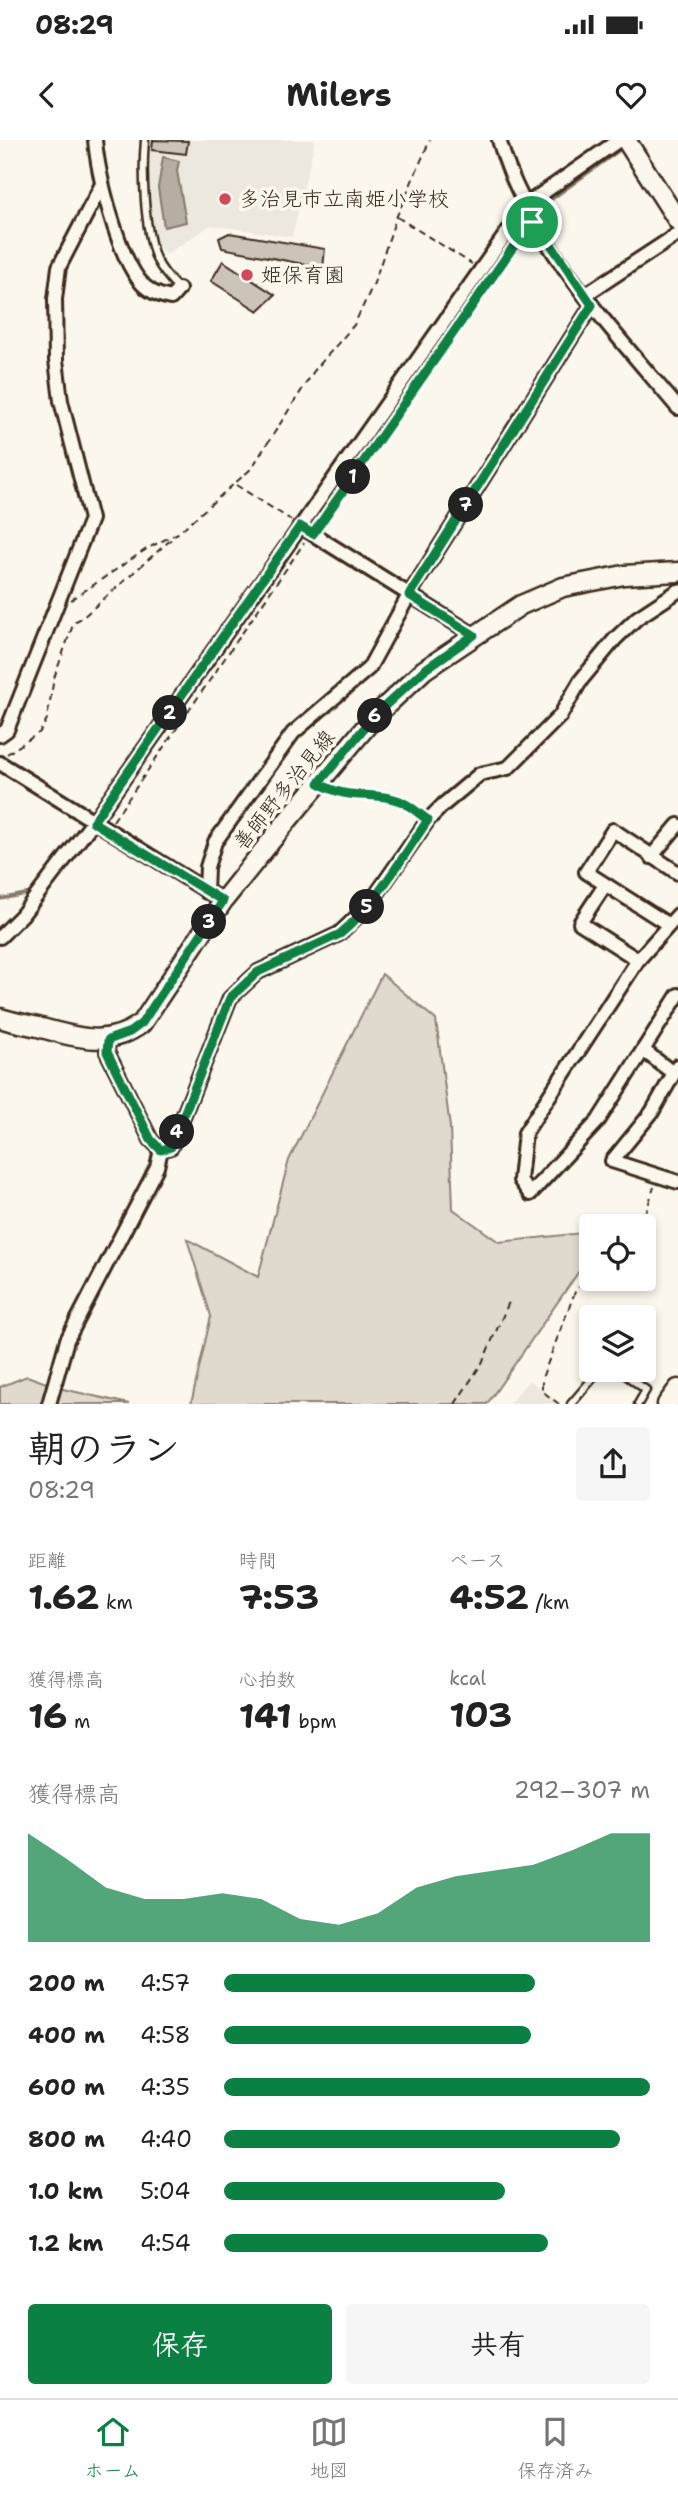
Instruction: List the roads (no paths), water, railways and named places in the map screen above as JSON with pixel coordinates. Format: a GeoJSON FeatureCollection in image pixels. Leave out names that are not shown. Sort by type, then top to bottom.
{"type":"FeatureCollection","features":[{"type":"Feature","properties":{"kind":"main road"},"geometry":{"type":"LineString","coordinates":[[626,140],[678,221]]}},
{"type":"Feature","properties":{"kind":"main road","name":"善師野多治見線"},"geometry":{"type":"LineString","coordinates":[[108,1040],[130,1032],[142,1023],[223,901],[374,716],[424,670],[521,605],[563,587],[624,575],[678,572]]}},
{"type":"Feature","properties":{"kind":"main road"},"geometry":{"type":"LineString","coordinates":[[2,1023],[85,1040],[108,1040]]}},
{"type":"Feature","properties":{"kind":"main road"},"geometry":{"type":"LineString","coordinates":[[667,1404],[678,1388]]}},
{"type":"Feature","properties":{"kind":"street"},"geometry":{"type":"LineString","coordinates":[[95,140],[101,186],[129,264],[140,282],[159,296],[171,298],[179,289]]}},
{"type":"Feature","properties":{"kind":"street"},"geometry":{"type":"LineString","coordinates":[[499,140],[535,221],[589,300],[678,408]]}},
{"type":"Feature","properties":{"kind":"street"},"geometry":{"type":"LineString","coordinates":[[0,937],[100,826],[308,531],[527,204],[619,140]]}},
{"type":"Feature","properties":{"kind":"street"},"geometry":{"type":"LineString","coordinates":[[0,735],[7,730],[91,519],[61,401],[56,360],[55,299],[59,267],[101,186]]}},
{"type":"Feature","properties":{"kind":"street"},"geometry":{"type":"LineString","coordinates":[[206,892],[207,867],[215,842],[293,733],[369,668],[409,595],[589,300],[678,234]]}},
{"type":"Feature","properties":{"kind":"street"},"geometry":{"type":"LineString","coordinates":[[308,531],[474,635]]}},
{"type":"Feature","properties":{"kind":"street"},"geometry":{"type":"LineString","coordinates":[[161,1150],[171,1147],[230,998],[258,972],[340,934],[349,926],[369,905],[428,820],[443,804],[480,774],[508,768],[561,716],[581,680],[615,639],[637,618],[678,591]]}},
{"type":"Feature","properties":{"kind":"street"},"geometry":{"type":"LineString","coordinates":[[0,764],[223,901]]}},
{"type":"Feature","properties":{"kind":"street"},"geometry":{"type":"LineString","coordinates":[[651,857],[678,825]]}},
{"type":"Feature","properties":{"kind":"street"},"geometry":{"type":"LineString","coordinates":[[678,873],[613,830],[586,872],[605,885],[674,920],[638,960],[525,1133],[520,1180],[530,1194],[598,1121],[678,995]]}},
{"type":"Feature","properties":{"kind":"street"},"geometry":{"type":"LineString","coordinates":[[605,885],[580,923],[638,960]]}},
{"type":"Feature","properties":{"kind":"street"},"geometry":{"type":"LineString","coordinates":[[108,1040],[107,1052],[151,1140],[161,1150]]}},
{"type":"Feature","properties":{"kind":"street"},"geometry":{"type":"LineString","coordinates":[[643,1050],[676,1070],[652,1112],[611,1161],[676,1179]]}},
{"type":"Feature","properties":{"kind":"street"},"geometry":{"type":"LineString","coordinates":[[49,1404],[67,1340],[158,1167],[161,1150]]}},
{"type":"Feature","properties":{"kind":"lane"},"geometry":{"type":"LineString","coordinates":[[145,140],[142,173],[154,250],[164,273],[179,289]]}},
{"type":"Feature","properties":{"kind":"lane"},"geometry":{"type":"LineString","coordinates":[[571,1404],[590,1382]]}},
{"type":"Feature","properties":{"kind":"lane"},"geometry":{"type":"LineString","coordinates":[[635,1382],[646,1390],[638,1404]]}},
{"type":"Feature","properties":{"kind":"waterway"},"geometry":{"type":"LineString","coordinates":[[309,527],[528,216],[625,146]]}},
{"type":"Feature","properties":{"kind":"waterway"},"geometry":{"type":"LineString","coordinates":[[102,822],[304,533]]}},
{"type":"Feature","properties":{"kind":"waterway"},"geometry":{"type":"LineString","coordinates":[[73,858],[97,828]]}},
{"type":"Feature","properties":{"kind":"waterway"},"geometry":{"type":"LineString","coordinates":[[0,899],[36,892]]}},
{"type":"Feature","properties":{"kind":"place","name":"多治見市立南姫小学校"},"geometry":{"type":"Point","coordinates":[225,199]}},
{"type":"Feature","properties":{"kind":"place","name":"姫保育園"},"geometry":{"type":"Point","coordinates":[247,275]}}]}
